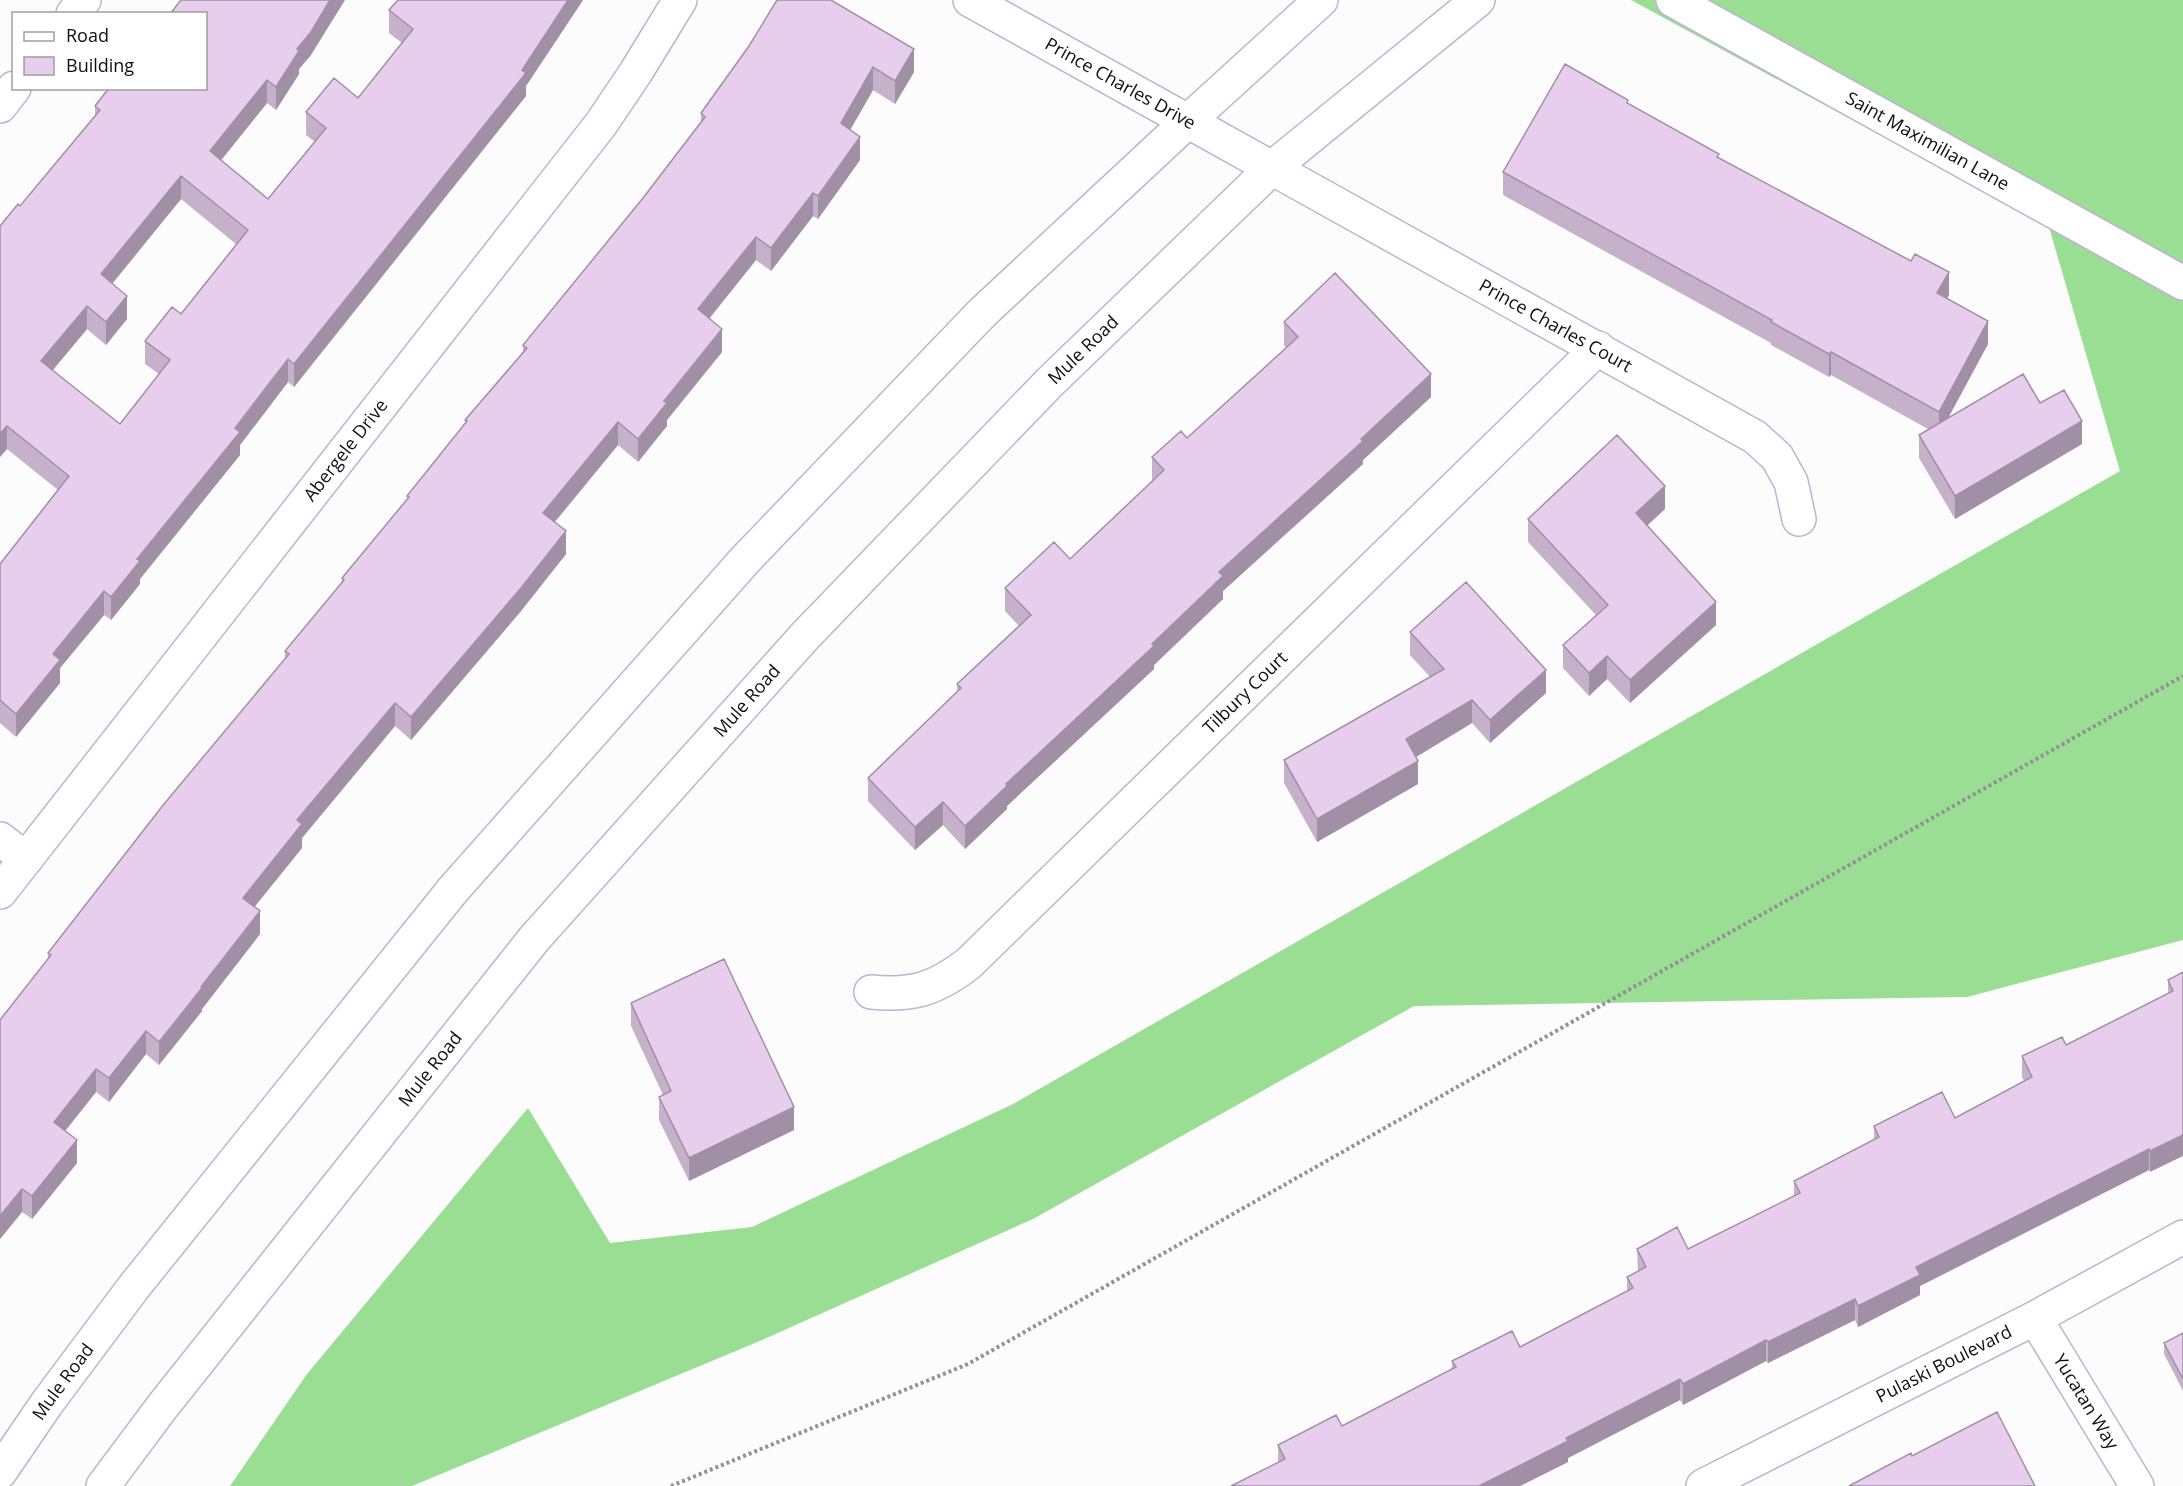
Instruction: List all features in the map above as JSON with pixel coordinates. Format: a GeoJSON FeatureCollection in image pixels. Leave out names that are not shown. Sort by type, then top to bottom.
{"type":"FeatureCollection","features":[{"type":"Feature","properties":{"kind":"street"},"geometry":{"type":"LineString","coordinates":[[75,12],[84,0]]}},
{"type":"Feature","properties":{"kind":"street","name":"Abergele Drive"},"geometry":{"type":"LineString","coordinates":[[0,892],[601,124],[680,0]]}},
{"type":"Feature","properties":{"kind":"street","name":"Prince Charles Drive"},"geometry":{"type":"LineString","coordinates":[[970,0],[1272,168]]}},
{"type":"Feature","properties":{"kind":"street","name":"Mule Road"},"geometry":{"type":"LineString","coordinates":[[0,1472],[47,1403],[133,1288],[452,891],[753,551],[982,313],[1322,0]]}},
{"type":"Feature","properties":{"kind":"street","name":"Mule Road"},"geometry":{"type":"LineString","coordinates":[[104,1486],[162,1407],[542,930],[822,619],[1049,383],[1272,168],[1478,0]]}},
{"type":"Feature","properties":{"kind":"street","name":"Saint Maximilian Lane"},"geometry":{"type":"LineString","coordinates":[[1673,0],[2183,283]]}},
{"type":"Feature","properties":{"kind":"street"},"geometry":{"type":"LineString","coordinates":[[0,106],[12,90]]}},
{"type":"Feature","properties":{"kind":"street","name":"Prince Charles Court"},"geometry":{"type":"LineString","coordinates":[[1272,168],[1755,437],[1777,457],[1791,482],[1799,519]]}},
{"type":"Feature","properties":{"kind":"street","name":"Tilbury Court"},"geometry":{"type":"LineString","coordinates":[[871,992],[895,994],[920,991],[947,980],[968,964],[1598,348]]}},
{"type":"Feature","properties":{"kind":"street"},"geometry":{"type":"LineString","coordinates":[[0,839],[26,859]]}},
{"type":"Feature","properties":{"kind":"street","name":"Pulaski Boulevard"},"geometry":{"type":"LineString","coordinates":[[1703,1486],[2035,1318],[2183,1237]]}},
{"type":"Feature","properties":{"kind":"street","name":"Yucatan Way"},"geometry":{"type":"LineString","coordinates":[[2035,1318],[2137,1486]]}},
{"type":"Feature","properties":{"kind":"path"},"geometry":{"type":"LineString","coordinates":[[671,1486],[968,1364],[2183,676]]}},
{"type":"Feature","properties":{"kind":"green space"},"geometry":{"type":"Polygon","coordinates":[[[1631,0],[2183,0],[2183,940],[1967,997],[1414,1006],[1033,1219],[755,1343],[412,1486],[230,1486],[307,1374],[528,1108],[610,1243],[752,1227],[1013,1104],[2120,471],[2049,227],[1631,0]]]}},
{"type":"Feature","properties":{"kind":"building"},"geometry":{"type":"Polygon","coordinates":[[[181,0],[330,0],[311,32],[297,49],[299,51],[276,87],[267,80],[210,151],[268,199],[326,128],[306,112],[334,78],[358,98],[413,29],[389,10],[398,0],[568,0],[522,70],[526,73],[294,364],[288,359],[235,428],[240,432],[137,559],[140,561],[111,597],[104,591],[53,654],[60,660],[16,714],[0,700],[0,564],[69,476],[7,426],[0,434],[0,226],[18,204],[20,206],[100,110],[95,106],[107,90],[207,90],[207,12],[172,12],[181,0]],[[181,176],[101,274],[127,296],[106,322],[87,306],[41,361],[120,424],[170,360],[145,341],[172,307],[181,314],[248,230],[181,176]]]}},
{"type":"Feature","properties":{"kind":"building"},"geometry":{"type":"Polygon","coordinates":[[[777,0],[831,0],[914,49],[895,81],[873,67],[841,123],[860,137],[818,196],[813,193],[771,248],[756,237],[698,309],[722,329],[664,401],[667,403],[638,439],[618,422],[543,513],[566,531],[521,588],[411,717],[395,703],[297,820],[302,824],[243,898],[260,911],[159,1042],[146,1031],[109,1078],[96,1069],[54,1122],[77,1140],[32,1196],[22,1189],[0,1216],[0,1020],[51,955],[48,953],[164,804],[289,654],[285,651],[409,497],[407,496],[467,421],[465,420],[527,348],[523,345],[643,198],[705,117],[701,113],[749,46],[777,0]]]}},
{"type":"Feature","properties":{"kind":"building"},"geometry":{"type":"Polygon","coordinates":[[[1565,64],[1628,100],[1627,103],[1719,154],[1717,157],[1911,261],[1915,254],[1949,272],[1937,293],[1988,321],[1939,412],[1831,352],[1829,354],[1771,322],[1772,320],[1503,172],[1565,64]]]}},
{"type":"Feature","properties":{"kind":"building"},"geometry":{"type":"Polygon","coordinates":[[[1335,273],[1431,374],[1361,439],[1363,441],[1219,572],[1223,576],[1152,644],[1154,646],[1006,784],[1007,786],[965,826],[943,802],[915,827],[868,778],[961,688],[957,684],[1031,615],[1005,588],[1054,542],[1070,559],[1164,470],[1152,457],[1181,431],[1187,438],[1298,337],[1284,322],[1335,273]]]}},
{"type":"Feature","properties":{"kind":"building"},"geometry":{"type":"Polygon","coordinates":[[[2023,374],[2040,403],[2064,390],[2082,421],[1955,496],[1919,435],[2023,374]]]}},
{"type":"Feature","properties":{"kind":"building"},"geometry":{"type":"Polygon","coordinates":[[[1617,435],[1665,486],[1636,513],[1716,602],[1630,680],[1607,656],[1589,673],[1563,645],[1608,605],[1528,519],[1617,435]]]}},
{"type":"Feature","properties":{"kind":"building"},"geometry":{"type":"Polygon","coordinates":[[[1466,582],[1546,670],[1490,720],[1472,700],[1406,739],[1418,761],[1317,819],[1284,760],[1444,669],[1410,632],[1466,582]]]}},
{"type":"Feature","properties":{"kind":"building"},"geometry":{"type":"Polygon","coordinates":[[[724,959],[794,1107],[689,1158],[659,1097],[671,1091],[631,1003],[724,959]]]}},
{"type":"Feature","properties":{"kind":"building"},"geometry":{"type":"Polygon","coordinates":[[[2183,972],[2183,1135],[2150,1151],[2149,1149],[1916,1267],[1920,1275],[1858,1306],[1855,1299],[1768,1342],[1766,1340],[1683,1384],[1680,1379],[1566,1438],[1568,1441],[1479,1486],[1231,1486],[1285,1459],[1278,1445],[1336,1415],[1342,1426],[1456,1367],[1452,1361],[1512,1331],[1520,1347],[1633,1288],[1627,1277],[1646,1267],[1637,1249],[1677,1227],[1688,1249],[1800,1193],[1794,1181],[1879,1137],[1874,1126],[1942,1092],[1955,1118],[2032,1077],[2022,1056],[2062,1037],[2066,1045],[2173,991],[2168,980],[2183,972]]]}},
{"type":"Feature","properties":{"kind":"building"},"geometry":{"type":"Polygon","coordinates":[[[2183,1333],[2183,1379],[2164,1343],[2183,1333]]]}},
{"type":"Feature","properties":{"kind":"building"},"geometry":{"type":"Polygon","coordinates":[[[1997,1412],[2035,1486],[1849,1486],[1911,1453],[1912,1456],[1997,1412]]]}}]}
